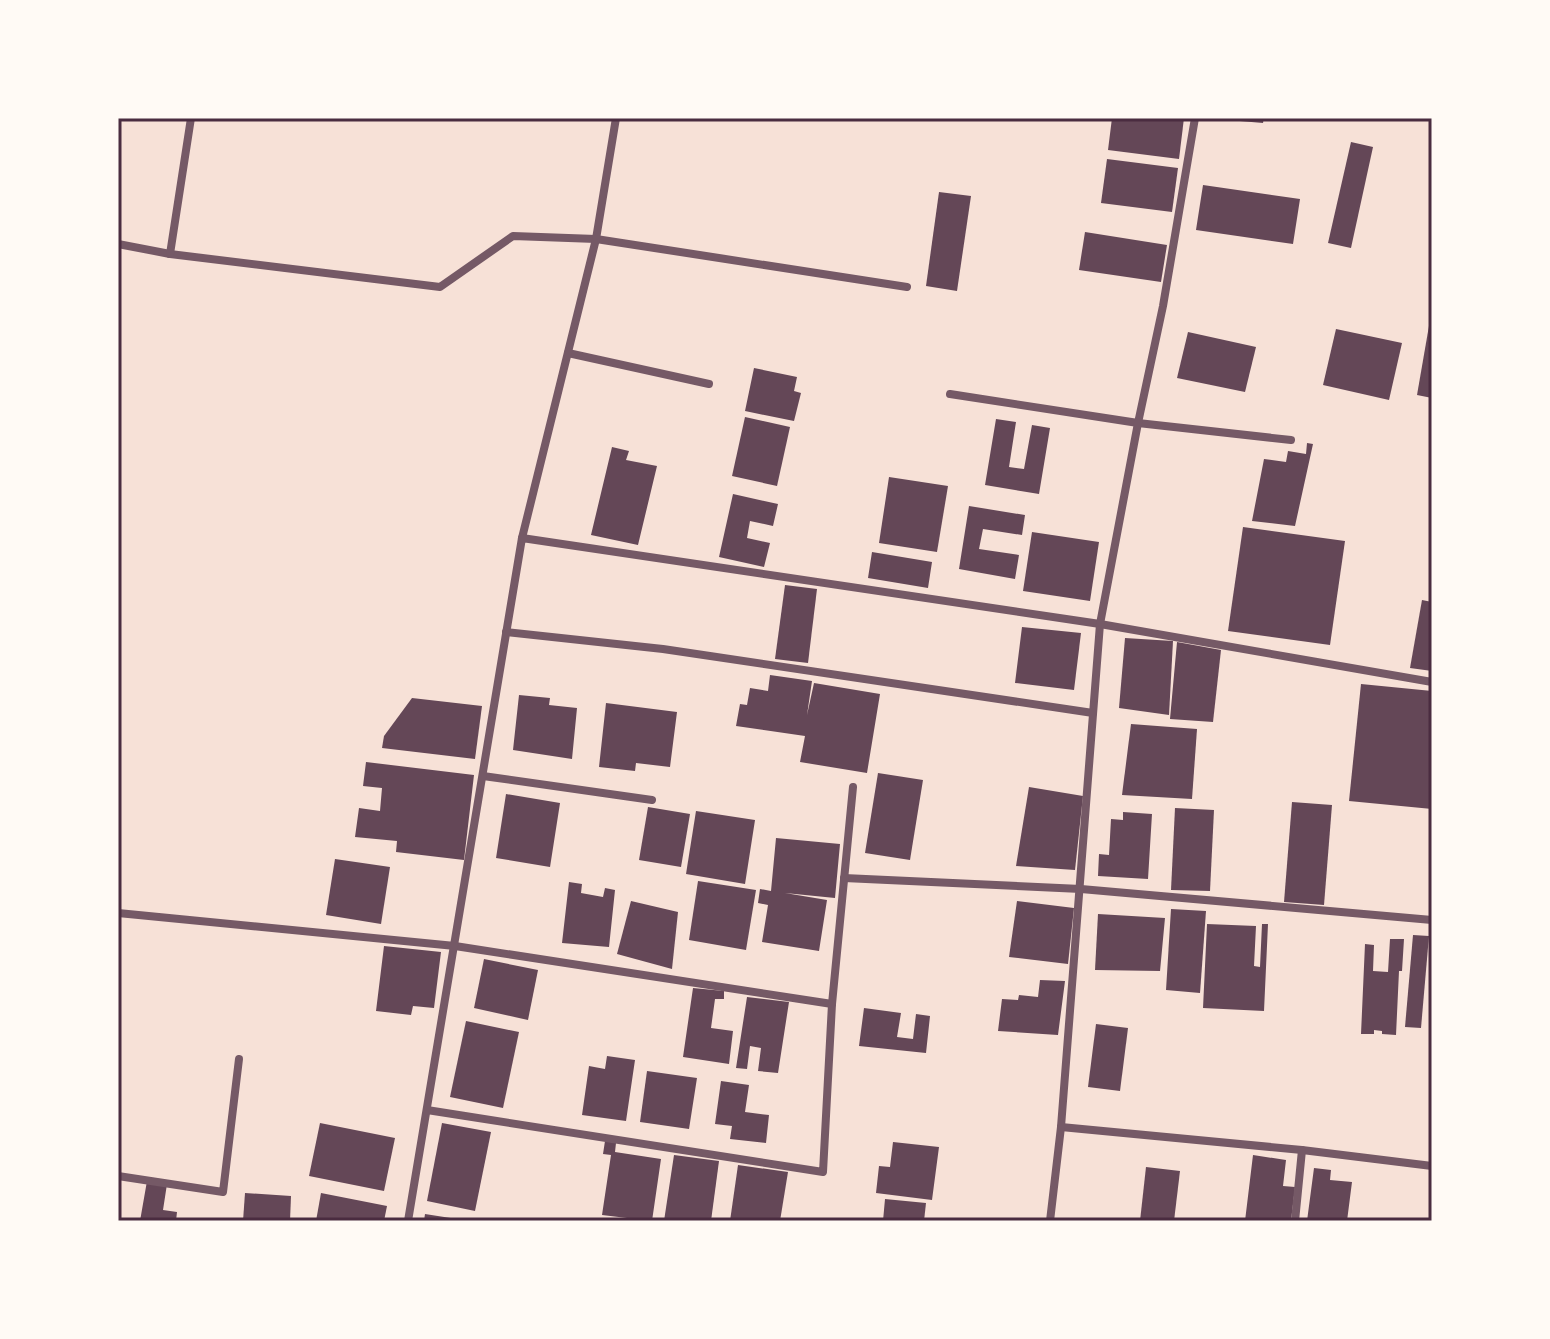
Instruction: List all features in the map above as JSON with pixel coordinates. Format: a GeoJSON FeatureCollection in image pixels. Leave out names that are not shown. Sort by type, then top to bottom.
{"type":"FeatureCollection","features":[{"type":"Feature","properties":{"kind":"street"},"geometry":{"type":"LineString","coordinates":[[170,254],[191,118]]}},
{"type":"Feature","properties":{"kind":"street"},"geometry":{"type":"LineString","coordinates":[[408,1221],[522,538],[596,239],[616,118]]}},
{"type":"Feature","properties":{"kind":"street"},"geometry":{"type":"LineString","coordinates":[[1050,1221],[1081,889],[1100,624],[1163,306],[1195,118]]}},
{"type":"Feature","properties":{"kind":"street"},"geometry":{"type":"LineString","coordinates":[[118,244],[170,254],[440,287],[513,236],[596,239],[907,287]]}},
{"type":"Feature","properties":{"kind":"street"},"geometry":{"type":"LineString","coordinates":[[568,353],[709,384]]}},
{"type":"Feature","properties":{"kind":"street"},"geometry":{"type":"LineString","coordinates":[[950,394],[1138,423],[1291,440]]}},
{"type":"Feature","properties":{"kind":"street"},"geometry":{"type":"LineString","coordinates":[[522,538],[1100,624],[1432,682]]}},
{"type":"Feature","properties":{"kind":"street"},"geometry":{"type":"LineString","coordinates":[[506,632],[663,649],[1093,713]]}},
{"type":"Feature","properties":{"kind":"street"},"geometry":{"type":"LineString","coordinates":[[483,776],[652,800]]}},
{"type":"Feature","properties":{"kind":"street"},"geometry":{"type":"LineString","coordinates":[[427,1110],[823,1172],[832,1004],[853,787]]}},
{"type":"Feature","properties":{"kind":"street"},"geometry":{"type":"LineString","coordinates":[[844,878],[1081,889],[1432,920]]}},
{"type":"Feature","properties":{"kind":"street"},"geometry":{"type":"LineString","coordinates":[[118,913],[455,946],[832,1004]]}},
{"type":"Feature","properties":{"kind":"street"},"geometry":{"type":"LineString","coordinates":[[118,1176],[223,1192],[239,1059]]}},
{"type":"Feature","properties":{"kind":"street"},"geometry":{"type":"LineString","coordinates":[[1061,1127],[1432,1166]]}},
{"type":"Feature","properties":{"kind":"street"},"geometry":{"type":"LineString","coordinates":[[1295,1221],[1302,1150]]}},
{"type":"Feature","properties":{"kind":"building"},"geometry":{"type":"Polygon","coordinates":[[[1112,118],[1184,118],[1179,159],[1108,150],[1112,118]]]}},
{"type":"Feature","properties":{"kind":"building"},"geometry":{"type":"Polygon","coordinates":[[[1228,118],[1264,118],[1263,123],[1228,118]]]}},
{"type":"Feature","properties":{"kind":"building"},"geometry":{"type":"Polygon","coordinates":[[[1351,142],[1373,147],[1351,248],[1328,243],[1351,142]]]}},
{"type":"Feature","properties":{"kind":"building"},"geometry":{"type":"Polygon","coordinates":[[[1107,159],[1178,168],[1172,212],[1101,203],[1107,159]]]}},
{"type":"Feature","properties":{"kind":"building"},"geometry":{"type":"Polygon","coordinates":[[[1203,185],[1300,199],[1293,244],[1196,230],[1203,185]]]}},
{"type":"Feature","properties":{"kind":"building"},"geometry":{"type":"Polygon","coordinates":[[[939,192],[971,196],[957,291],[926,286],[939,192]]]}},
{"type":"Feature","properties":{"kind":"building"},"geometry":{"type":"Polygon","coordinates":[[[1085,232],[1167,245],[1161,282],[1079,270],[1085,232]]]}},
{"type":"Feature","properties":{"kind":"building"},"geometry":{"type":"Polygon","coordinates":[[[1432,320],[1432,398],[1417,395],[1432,320]]]}},
{"type":"Feature","properties":{"kind":"building"},"geometry":{"type":"Polygon","coordinates":[[[1336,329],[1402,343],[1389,400],[1323,385],[1336,329]]]}},
{"type":"Feature","properties":{"kind":"building"},"geometry":{"type":"Polygon","coordinates":[[[1188,332],[1256,347],[1245,392],[1177,378],[1188,332]]]}},
{"type":"Feature","properties":{"kind":"building"},"geometry":{"type":"Polygon","coordinates":[[[754,368],[797,377],[794,391],[801,393],[794,421],[745,411],[754,368]]]}},
{"type":"Feature","properties":{"kind":"building"},"geometry":{"type":"Polygon","coordinates":[[[745,417],[790,427],[777,486],[732,476],[745,417]]]}},
{"type":"Feature","properties":{"kind":"building"},"geometry":{"type":"Polygon","coordinates":[[[996,419],[1016,422],[1009,467],[1024,469],[1032,425],[1050,428],[1039,494],[985,485],[996,419]]]}},
{"type":"Feature","properties":{"kind":"building"},"geometry":{"type":"Polygon","coordinates":[[[1307,443],[1313,444],[1295,526],[1252,521],[1264,459],[1286,462],[1288,451],[1306,454],[1307,443]]]}},
{"type":"Feature","properties":{"kind":"building"},"geometry":{"type":"Polygon","coordinates":[[[612,447],[629,451],[626,460],[657,466],[638,545],[591,535],[612,447]]]}},
{"type":"Feature","properties":{"kind":"building"},"geometry":{"type":"Polygon","coordinates":[[[889,477],[948,486],[937,552],[879,543],[889,477]]]}},
{"type":"Feature","properties":{"kind":"building"},"geometry":{"type":"Polygon","coordinates":[[[733,494],[778,504],[773,526],[750,521],[747,538],[770,543],[764,567],[719,557],[733,494]]]}},
{"type":"Feature","properties":{"kind":"building"},"geometry":{"type":"Polygon","coordinates":[[[969,506],[1025,515],[1022,535],[983,529],[979,549],[1019,555],[1015,579],[959,569],[969,506]]]}},
{"type":"Feature","properties":{"kind":"building"},"geometry":{"type":"Polygon","coordinates":[[[1243,527],[1345,541],[1330,645],[1228,631],[1243,527]]]}},
{"type":"Feature","properties":{"kind":"building"},"geometry":{"type":"Polygon","coordinates":[[[1032,532],[1099,542],[1090,601],[1023,591],[1032,532]]]}},
{"type":"Feature","properties":{"kind":"building"},"geometry":{"type":"Polygon","coordinates":[[[872,552],[932,562],[928,588],[868,578],[872,552]]]}},
{"type":"Feature","properties":{"kind":"building"},"geometry":{"type":"Polygon","coordinates":[[[785,585],[817,589],[808,663],[775,659],[785,585]]]}},
{"type":"Feature","properties":{"kind":"building"},"geometry":{"type":"Polygon","coordinates":[[[1422,600],[1432,602],[1432,671],[1410,668],[1422,600]]]}},
{"type":"Feature","properties":{"kind":"building"},"geometry":{"type":"Polygon","coordinates":[[[1022,627],[1081,633],[1074,690],[1015,683],[1022,627]]]}},
{"type":"Feature","properties":{"kind":"building"},"geometry":{"type":"Polygon","coordinates":[[[1125,638],[1173,641],[1169,715],[1119,708],[1125,638]]]}},
{"type":"Feature","properties":{"kind":"building"},"geometry":{"type":"Polygon","coordinates":[[[1177,642],[1221,650],[1213,722],[1170,719],[1177,642]]]}},
{"type":"Feature","properties":{"kind":"building"},"geometry":{"type":"Polygon","coordinates":[[[770,675],[812,681],[807,715],[814,683],[880,694],[867,773],[800,762],[805,736],[736,726],[740,704],[747,705],[750,688],[768,691],[770,675]]]}},
{"type":"Feature","properties":{"kind":"building"},"geometry":{"type":"Polygon","coordinates":[[[1361,684],[1432,691],[1432,809],[1349,801],[1361,684]]]}},
{"type":"Feature","properties":{"kind":"building"},"geometry":{"type":"Polygon","coordinates":[[[519,695],[550,698],[549,705],[577,708],[572,759],[513,750],[519,695]]]}},
{"type":"Feature","properties":{"kind":"building"},"geometry":{"type":"Polygon","coordinates":[[[412,698],[482,706],[475,759],[382,748],[384,736],[412,698]]]}},
{"type":"Feature","properties":{"kind":"building"},"geometry":{"type":"Polygon","coordinates":[[[606,703],[677,712],[670,767],[636,763],[635,771],[599,767],[606,703]]]}},
{"type":"Feature","properties":{"kind":"building"},"geometry":{"type":"Polygon","coordinates":[[[1131,724],[1197,729],[1192,799],[1122,795],[1131,724]]]}},
{"type":"Feature","properties":{"kind":"building"},"geometry":{"type":"Polygon","coordinates":[[[366,762],[474,775],[464,860],[396,852],[397,841],[355,837],[359,808],[380,811],[382,788],[363,786],[366,762]]]}},
{"type":"Feature","properties":{"kind":"building"},"geometry":{"type":"Polygon","coordinates":[[[878,773],[923,780],[910,860],[865,853],[878,773]]]}},
{"type":"Feature","properties":{"kind":"building"},"geometry":{"type":"Polygon","coordinates":[[[1029,787],[1083,796],[1075,870],[1016,866],[1029,787]]]}},
{"type":"Feature","properties":{"kind":"building"},"geometry":{"type":"Polygon","coordinates":[[[506,794],[560,803],[550,867],[496,858],[506,794]]]}},
{"type":"Feature","properties":{"kind":"building"},"geometry":{"type":"Polygon","coordinates":[[[1292,802],[1332,805],[1324,905],[1284,902],[1292,802]]]}},
{"type":"Feature","properties":{"kind":"building"},"geometry":{"type":"Polygon","coordinates":[[[648,807],[690,814],[681,867],[639,860],[648,807]]]}},
{"type":"Feature","properties":{"kind":"building"},"geometry":{"type":"Polygon","coordinates":[[[1175,808],[1214,810],[1210,891],[1171,890],[1175,808]]]}},
{"type":"Feature","properties":{"kind":"building"},"geometry":{"type":"Polygon","coordinates":[[[696,811],[755,820],[745,884],[686,874],[696,811]]]}},
{"type":"Feature","properties":{"kind":"building"},"geometry":{"type":"Polygon","coordinates":[[[1123,812],[1152,814],[1148,879],[1098,876],[1099,854],[1109,855],[1111,819],[1123,820],[1123,812]]]}},
{"type":"Feature","properties":{"kind":"building"},"geometry":{"type":"Polygon","coordinates":[[[776,838],[840,844],[835,898],[785,893],[827,900],[819,951],[762,942],[768,905],[758,903],[760,889],[771,891],[776,838]]]}},
{"type":"Feature","properties":{"kind":"building"},"geometry":{"type":"Polygon","coordinates":[[[335,859],[390,867],[381,924],[326,915],[335,859]]]}},
{"type":"Feature","properties":{"kind":"building"},"geometry":{"type":"Polygon","coordinates":[[[698,881],[756,890],[746,950],[689,940],[698,881]]]}},
{"type":"Feature","properties":{"kind":"building"},"geometry":{"type":"Polygon","coordinates":[[[569,882],[582,884],[581,893],[603,897],[605,888],[615,890],[609,947],[562,943],[569,882]]]}},
{"type":"Feature","properties":{"kind":"building"},"geometry":{"type":"Polygon","coordinates":[[[631,901],[678,912],[672,969],[617,954],[631,901]]]}},
{"type":"Feature","properties":{"kind":"building"},"geometry":{"type":"Polygon","coordinates":[[[1017,901],[1074,908],[1068,964],[1009,957],[1017,901]]]}},
{"type":"Feature","properties":{"kind":"building"},"geometry":{"type":"Polygon","coordinates":[[[1171,909],[1206,911],[1200,993],[1166,990],[1171,909]]]}},
{"type":"Feature","properties":{"kind":"building"},"geometry":{"type":"Polygon","coordinates":[[[1098,914],[1165,918],[1160,971],[1095,970],[1098,914]]]}},
{"type":"Feature","properties":{"kind":"building"},"geometry":{"type":"Polygon","coordinates":[[[1207,924],[1256,926],[1254,966],[1260,967],[1262,924],[1268,924],[1264,1011],[1203,1008],[1207,924]]]}},
{"type":"Feature","properties":{"kind":"building"},"geometry":{"type":"Polygon","coordinates":[[[1413,935],[1429,936],[1421,1028],[1405,1027],[1413,935]]]}},
{"type":"Feature","properties":{"kind":"building"},"geometry":{"type":"Polygon","coordinates":[[[1390,939],[1404,939],[1396,1035],[1374,1030],[1374,1034],[1361,1034],[1365,944],[1374,945],[1373,971],[1388,972],[1390,939]]]}},
{"type":"Feature","properties":{"kind":"building"},"geometry":{"type":"Polygon","coordinates":[[[384,946],[441,952],[434,1008],[413,1006],[411,1015],[376,1011],[384,946]]]}},
{"type":"Feature","properties":{"kind":"building"},"geometry":{"type":"Polygon","coordinates":[[[484,959],[538,970],[528,1020],[474,1008],[484,959]]]}},
{"type":"Feature","properties":{"kind":"building"},"geometry":{"type":"Polygon","coordinates":[[[1040,980],[1065,981],[1058,1035],[998,1031],[1002,999],[1018,1000],[1019,995],[1038,997],[1040,980]]]}},
{"type":"Feature","properties":{"kind":"building"},"geometry":{"type":"Polygon","coordinates":[[[693,988],[724,991],[724,999],[715,999],[711,1028],[733,1031],[729,1064],[683,1057],[693,988]]]}},
{"type":"Feature","properties":{"kind":"building"},"geometry":{"type":"Polygon","coordinates":[[[747,997],[789,1002],[778,1073],[758,1071],[761,1048],[750,1046],[747,1069],[736,1068],[747,997]]]}},
{"type":"Feature","properties":{"kind":"building"},"geometry":{"type":"Polygon","coordinates":[[[864,1008],[901,1013],[897,1037],[913,1039],[916,1014],[930,1016],[926,1053],[859,1046],[864,1008]]]}},
{"type":"Feature","properties":{"kind":"building"},"geometry":{"type":"Polygon","coordinates":[[[466,1021],[519,1032],[503,1108],[450,1097],[466,1021]]]}},
{"type":"Feature","properties":{"kind":"building"},"geometry":{"type":"Polygon","coordinates":[[[1096,1024],[1128,1028],[1120,1091],[1088,1087],[1096,1024]]]}},
{"type":"Feature","properties":{"kind":"building"},"geometry":{"type":"Polygon","coordinates":[[[607,1056],[635,1060],[626,1121],[582,1115],[589,1066],[605,1069],[607,1056]]]}},
{"type":"Feature","properties":{"kind":"building"},"geometry":{"type":"Polygon","coordinates":[[[647,1071],[697,1078],[689,1129],[640,1122],[647,1071]]]}},
{"type":"Feature","properties":{"kind":"building"},"geometry":{"type":"Polygon","coordinates":[[[721,1081],[749,1085],[745,1112],[769,1115],[766,1143],[730,1139],[732,1126],[715,1124],[721,1081]]]}},
{"type":"Feature","properties":{"kind":"building"},"geometry":{"type":"Polygon","coordinates":[[[320,1123],[395,1138],[384,1191],[309,1176],[320,1123]]]}},
{"type":"Feature","properties":{"kind":"building"},"geometry":{"type":"Polygon","coordinates":[[[442,1123],[491,1132],[475,1211],[427,1201],[442,1123]]]}},
{"type":"Feature","properties":{"kind":"building"},"geometry":{"type":"Polygon","coordinates":[[[605,1141],[616,1143],[615,1152],[661,1159],[652,1221],[602,1215],[611,1155],[603,1154],[605,1141]]]}},
{"type":"Feature","properties":{"kind":"building"},"geometry":{"type":"Polygon","coordinates":[[[893,1142],[939,1147],[932,1200],[876,1193],[879,1166],[890,1167],[893,1142]]]}},
{"type":"Feature","properties":{"kind":"building"},"geometry":{"type":"Polygon","coordinates":[[[674,1155],[719,1161],[711,1221],[664,1221],[674,1155]]]}},
{"type":"Feature","properties":{"kind":"building"},"geometry":{"type":"Polygon","coordinates":[[[1253,1155],[1286,1160],[1283,1186],[1295,1187],[1291,1221],[1245,1221],[1253,1155]]]}},
{"type":"Feature","properties":{"kind":"building"},"geometry":{"type":"Polygon","coordinates":[[[738,1165],[788,1172],[780,1221],[730,1221],[738,1165]]]}},
{"type":"Feature","properties":{"kind":"building"},"geometry":{"type":"Polygon","coordinates":[[[1146,1167],[1180,1171],[1174,1221],[1140,1221],[1146,1167]]]}},
{"type":"Feature","properties":{"kind":"building"},"geometry":{"type":"Polygon","coordinates":[[[1314,1168],[1331,1170],[1330,1180],[1352,1182],[1347,1221],[1307,1221],[1314,1168]]]}},
{"type":"Feature","properties":{"kind":"building"},"geometry":{"type":"Polygon","coordinates":[[[147,1181],[167,1184],[163,1210],[177,1212],[176,1221],[140,1221],[147,1181]]]}},
{"type":"Feature","properties":{"kind":"building"},"geometry":{"type":"Polygon","coordinates":[[[245,1193],[291,1196],[290,1221],[243,1221],[245,1193]]]}},
{"type":"Feature","properties":{"kind":"building"},"geometry":{"type":"Polygon","coordinates":[[[321,1193],[387,1206],[384,1221],[316,1221],[321,1193]]]}},
{"type":"Feature","properties":{"kind":"building"},"geometry":{"type":"Polygon","coordinates":[[[885,1199],[926,1203],[924,1221],[883,1221],[885,1199]]]}},
{"type":"Feature","properties":{"kind":"building"},"geometry":{"type":"Polygon","coordinates":[[[425,1214],[457,1219],[457,1221],[424,1221],[425,1214]]]}}]}
